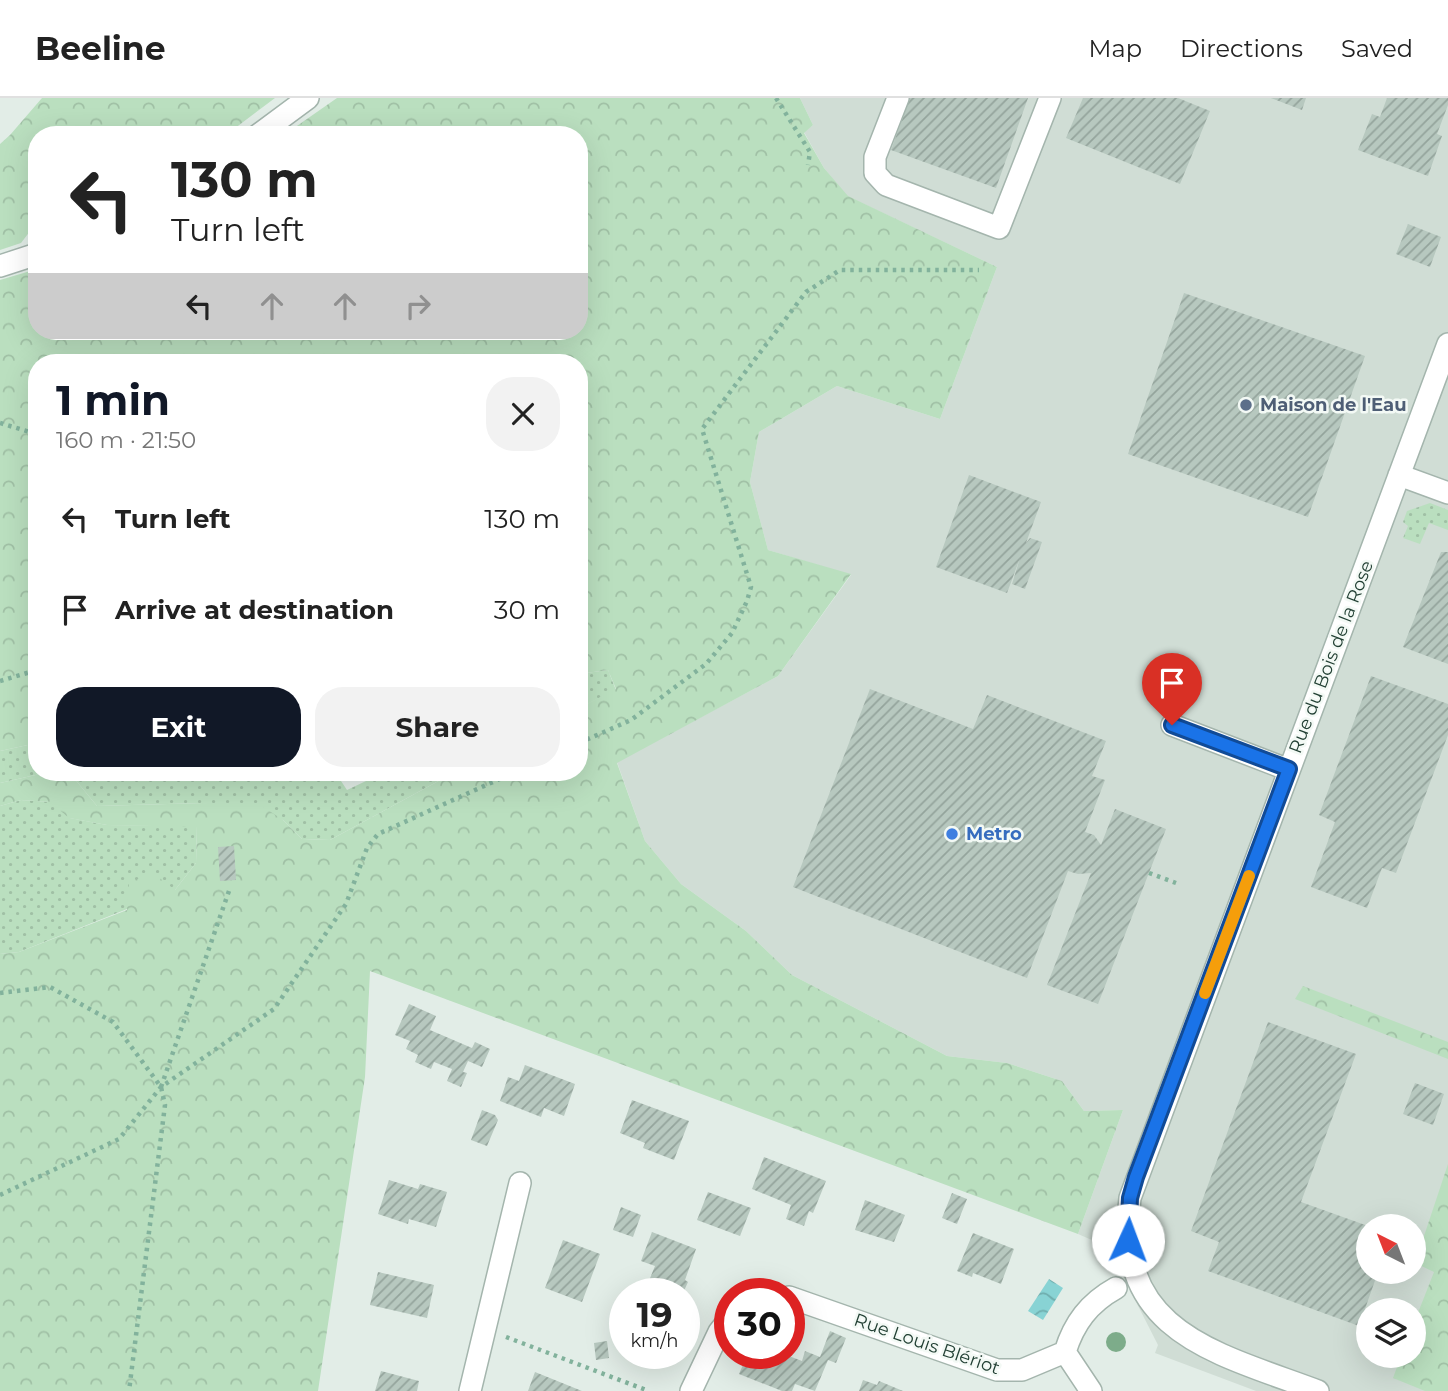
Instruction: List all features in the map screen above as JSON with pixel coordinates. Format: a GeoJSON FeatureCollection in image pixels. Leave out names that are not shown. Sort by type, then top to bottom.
{"type":"FeatureCollection","features":[{"type":"Feature","properties":{"kind":"street"},"geometry":{"type":"LineString","coordinates":[[270,126],[308,98]]}},
{"type":"Feature","properties":{"kind":"street"},"geometry":{"type":"LineString","coordinates":[[898,98],[875,157],[875,173],[886,185],[999,228],[1050,98]]}},
{"type":"Feature","properties":{"kind":"street"},"geometry":{"type":"LineString","coordinates":[[0,266],[28,257]]}},
{"type":"Feature","properties":{"kind":"street","name":"Rue du Bois de la Rose"},"geometry":{"type":"LineString","coordinates":[[1318,1391],[1215,1353],[1178,1332],[1162,1317],[1144,1291],[1131,1261],[1128,1240],[1130,1198],[1448,344]]}},
{"type":"Feature","properties":{"kind":"street"},"geometry":{"type":"LineString","coordinates":[[1399,475],[1448,493]]}},
{"type":"Feature","properties":{"kind":"street"},"geometry":{"type":"LineString","coordinates":[[1172,725],[1289,769]]}},
{"type":"Feature","properties":{"kind":"street"},"geometry":{"type":"LineString","coordinates":[[470,1391],[520,1183]]}},
{"type":"Feature","properties":{"kind":"street"},"geometry":{"type":"LineString","coordinates":[[1091,1391],[1065,1352],[1083,1314],[1116,1288]]}},
{"type":"Feature","properties":{"kind":"street","name":"Rue Louis Blériot"},"geometry":{"type":"LineString","coordinates":[[805,1303],[997,1370],[1022,1370],[1065,1352]]}},
{"type":"Feature","properties":{"kind":"street"},"geometry":{"type":"LineString","coordinates":[[691,1391],[714,1343]]}},
{"type":"Feature","properties":{"kind":"path"},"geometry":{"type":"LineString","coordinates":[[776,98],[810,152],[808,165]]}},
{"type":"Feature","properties":{"kind":"path"},"geometry":{"type":"LineString","coordinates":[[588,739],[631,719],[706,664],[732,633],[751,587],[702,429],[806,292],[841,271],[979,270]]}},
{"type":"Feature","properties":{"kind":"path"},"geometry":{"type":"LineString","coordinates":[[0,423],[28,431]]}},
{"type":"Feature","properties":{"kind":"path"},"geometry":{"type":"LineString","coordinates":[[0,681],[28,673]]}},
{"type":"Feature","properties":{"kind":"path"},"geometry":{"type":"LineString","coordinates":[[0,1195],[119,1139],[161,1087],[274,1009],[346,904],[367,848],[378,834],[495,781]]}},
{"type":"Feature","properties":{"kind":"path"},"geometry":{"type":"LineString","coordinates":[[1149,873],[1176,883]]}},
{"type":"Feature","properties":{"kind":"path"},"geometry":{"type":"LineString","coordinates":[[161,1087],[230,888]]}},
{"type":"Feature","properties":{"kind":"path"},"geometry":{"type":"LineString","coordinates":[[0,993],[50,987],[113,1021],[161,1087],[165,1105],[129,1391]]}},
{"type":"Feature","properties":{"kind":"path"},"geometry":{"type":"LineString","coordinates":[[485,1329],[649,1391]]}},
{"type":"Feature","properties":{"kind":"shaded area"},"geometry":{"type":"Polygon","coordinates":[[[800,98],[1448,98],[1448,1391],[1256,1391],[1155,1353],[1158,1345],[1108,1247],[1078,1234],[1123,1110],[1084,1111],[1062,1081],[1007,1063],[947,1056],[792,975],[746,931],[681,884],[645,841],[617,762],[778,676],[851,575],[768,550],[750,482],[759,432],[837,386],[940,419],[997,267],[847,196],[824,168],[804,132],[813,125],[800,98]]]}},
{"type":"Feature","properties":{"kind":"green space"},"geometry":{"type":"Polygon","coordinates":[[[42,98],[275,98],[238,126],[28,126],[28,234],[21,243],[0,250],[0,144],[42,98]]]}},
{"type":"Feature","properties":{"kind":"green space"},"geometry":{"type":"Polygon","coordinates":[[[337,98],[800,98],[813,125],[804,133],[824,168],[848,196],[997,267],[940,419],[837,386],[759,432],[750,482],[768,550],[851,574],[778,676],[617,763],[645,841],[681,884],[746,931],[792,975],[947,1056],[1007,1063],[1062,1081],[1084,1111],[1123,1110],[1078,1234],[370,971],[365,1077],[318,1391],[0,1391],[0,954],[19,952],[127,910],[129,883],[153,873],[175,890],[196,863],[197,827],[107,825],[69,818],[50,802],[21,800],[0,806],[0,783],[28,777],[28,781],[76,781],[97,806],[203,803],[262,806],[283,820],[302,839],[330,840],[438,781],[588,781],[588,703],[616,689],[608,670],[588,673],[588,354],[28,354],[28,745],[0,751],[0,280],[28,272],[28,340],[588,340],[588,126],[297,126],[337,98]]]}},
{"type":"Feature","properties":{"kind":"green space"},"geometry":{"type":"Polygon","coordinates":[[[1430,503],[1448,510],[1448,530],[1429,523],[1420,544],[1403,538],[1408,526],[1403,522],[1407,511],[1430,503]]]}},
{"type":"Feature","properties":{"kind":"green space"},"geometry":{"type":"Polygon","coordinates":[[[608,670],[616,690],[588,704],[588,673],[608,670]]]}},
{"type":"Feature","properties":{"kind":"green space"},"geometry":{"type":"Polygon","coordinates":[[[28,745],[28,777],[0,783],[0,751],[28,745]]]}},
{"type":"Feature","properties":{"kind":"green space"},"geometry":{"type":"Polygon","coordinates":[[[76,781],[341,781],[347,790],[366,781],[438,781],[330,840],[302,839],[283,820],[202,803],[97,806],[76,781]]]}},
{"type":"Feature","properties":{"kind":"green space"},"geometry":{"type":"Polygon","coordinates":[[[21,800],[51,802],[70,818],[107,825],[197,826],[196,863],[175,890],[19,952],[0,954],[0,806],[21,800]]]}},
{"type":"Feature","properties":{"kind":"green space"},"geometry":{"type":"Polygon","coordinates":[[[1303,986],[1448,1042],[1448,1059],[1295,999],[1303,986]]]}},
{"type":"Feature","properties":{"kind":"green space"},"geometry":{"type":"Polygon","coordinates":[[[1448,1164],[1448,1391],[1425,1391],[1393,1378],[1397,1368],[1426,1368],[1426,1298],[1424,1298],[1434,1272],[1426,1268],[1426,1230],[1448,1164]]]}},
{"type":"Feature","properties":{"kind":"water"},"geometry":{"type":"Polygon","coordinates":[[[1049,1279],[1063,1288],[1043,1320],[1028,1311],[1049,1279]]]}},
{"type":"Feature","properties":{"kind":"building"},"geometry":{"type":"Polygon","coordinates":[[[910,98],[1028,98],[996,188],[891,150],[910,98]]]}},
{"type":"Feature","properties":{"kind":"building"},"geometry":{"type":"Polygon","coordinates":[[[1083,98],[1178,98],[1210,111],[1180,184],[1066,138],[1083,98]]]}},
{"type":"Feature","properties":{"kind":"building"},"geometry":{"type":"Polygon","coordinates":[[[1271,98],[1306,98],[1302,110],[1271,98]]]}},
{"type":"Feature","properties":{"kind":"building"},"geometry":{"type":"Polygon","coordinates":[[[1387,98],[1448,98],[1437,134],[1442,136],[1428,176],[1358,150],[1372,114],[1380,117],[1387,98]]]}},
{"type":"Feature","properties":{"kind":"building"},"geometry":{"type":"Polygon","coordinates":[[[1408,224],[1441,237],[1430,267],[1396,254],[1408,224]]]}},
{"type":"Feature","properties":{"kind":"building","name":"Maison de l'Eau"},"geometry":{"type":"Polygon","coordinates":[[[1184,293],[1365,356],[1308,517],[1128,454],[1184,293]]]}},
{"type":"Feature","properties":{"kind":"building"},"geometry":{"type":"Polygon","coordinates":[[[969,475],[1041,502],[1026,543],[1030,538],[1042,542],[1025,589],[1012,584],[1020,558],[1007,593],[936,567],[969,475]]]}},
{"type":"Feature","properties":{"kind":"building"},"geometry":{"type":"Polygon","coordinates":[[[1441,552],[1448,552],[1448,664],[1403,647],[1441,552]]]}},
{"type":"Feature","properties":{"kind":"building"},"geometry":{"type":"Polygon","coordinates":[[[1371,676],[1448,704],[1448,735],[1396,873],[1382,868],[1367,908],[1311,887],[1335,822],[1319,815],[1371,676]]]}},
{"type":"Feature","properties":{"kind":"building","name":"Metro"},"geometry":{"type":"Polygon","coordinates":[[[870,689],[973,729],[987,695],[1106,741],[1092,776],[1105,780],[1085,832],[1094,835],[1101,845],[1115,809],[1166,829],[1098,1004],[1047,985],[1091,873],[1078,874],[1068,871],[1027,978],[793,887],[870,689]]]}},
{"type":"Feature","properties":{"kind":"building"},"geometry":{"type":"Polygon","coordinates":[[[234,846],[236,880],[220,881],[218,847],[234,846]]]}},
{"type":"Feature","properties":{"kind":"building"},"geometry":{"type":"Polygon","coordinates":[[[409,1004],[436,1016],[430,1030],[472,1048],[475,1042],[490,1049],[482,1067],[468,1061],[463,1072],[467,1073],[461,1087],[447,1081],[452,1069],[434,1062],[431,1069],[415,1062],[418,1055],[406,1049],[410,1041],[395,1035],[409,1004]]]}},
{"type":"Feature","properties":{"kind":"building"},"geometry":{"type":"Polygon","coordinates":[[[1268,1022],[1356,1054],[1301,1202],[1356,1222],[1356,1284],[1374,1284],[1369,1298],[1356,1298],[1356,1325],[1208,1271],[1219,1242],[1191,1231],[1268,1022]]]}},
{"type":"Feature","properties":{"kind":"building"},"geometry":{"type":"Polygon","coordinates":[[[525,1065],[575,1084],[564,1116],[544,1108],[541,1117],[500,1101],[508,1077],[519,1081],[525,1065]]]}},
{"type":"Feature","properties":{"kind":"building"},"geometry":{"type":"Polygon","coordinates":[[[1415,1083],[1444,1094],[1433,1125],[1403,1114],[1415,1083]]]}},
{"type":"Feature","properties":{"kind":"building"},"geometry":{"type":"Polygon","coordinates":[[[632,1100],[689,1121],[674,1160],[643,1148],[645,1143],[620,1133],[632,1100]]]}},
{"type":"Feature","properties":{"kind":"building"},"geometry":{"type":"Polygon","coordinates":[[[482,1110],[495,1115],[498,1120],[487,1146],[471,1140],[482,1110]]]}},
{"type":"Feature","properties":{"kind":"building"},"geometry":{"type":"Polygon","coordinates":[[[764,1157],[826,1181],[813,1213],[809,1211],[804,1226],[786,1219],[791,1205],[752,1189],[764,1157]]]}},
{"type":"Feature","properties":{"kind":"building"},"geometry":{"type":"Polygon","coordinates":[[[389,1180],[418,1189],[420,1184],[447,1192],[436,1227],[409,1219],[408,1224],[378,1214],[389,1180]]]}},
{"type":"Feature","properties":{"kind":"building"},"geometry":{"type":"Polygon","coordinates":[[[708,1192],[751,1208],[740,1236],[697,1220],[708,1192]]]}},
{"type":"Feature","properties":{"kind":"building"},"geometry":{"type":"Polygon","coordinates":[[[952,1193],[967,1199],[957,1224],[942,1218],[952,1193]]]}},
{"type":"Feature","properties":{"kind":"building"},"geometry":{"type":"Polygon","coordinates":[[[865,1200],[905,1215],[894,1242],[855,1230],[865,1200]]]}},
{"type":"Feature","properties":{"kind":"building"},"geometry":{"type":"Polygon","coordinates":[[[621,1207],[641,1215],[633,1237],[613,1230],[621,1207]]]}},
{"type":"Feature","properties":{"kind":"building"},"geometry":{"type":"Polygon","coordinates":[[[652,1232],[696,1249],[686,1278],[650,1278],[655,1266],[641,1261],[652,1232]]]}},
{"type":"Feature","properties":{"kind":"building"},"geometry":{"type":"Polygon","coordinates":[[[973,1233],[1014,1249],[1001,1284],[973,1273],[972,1277],[957,1271],[973,1233]]]}},
{"type":"Feature","properties":{"kind":"building"},"geometry":{"type":"Polygon","coordinates":[[[563,1240],[600,1254],[582,1302],[545,1288],[563,1240]]]}},
{"type":"Feature","properties":{"kind":"building"},"geometry":{"type":"Polygon","coordinates":[[[378,1272],[434,1285],[427,1318],[370,1305],[378,1272]]]}},
{"type":"Feature","properties":{"kind":"building"},"geometry":{"type":"Polygon","coordinates":[[[830,1331],[846,1338],[836,1363],[828,1360],[815,1391],[795,1384],[792,1391],[782,1391],[739,1374],[741,1369],[805,1369],[805,1351],[820,1357],[830,1331]]]}},
{"type":"Feature","properties":{"kind":"building"},"geometry":{"type":"Polygon","coordinates":[[[607,1341],[609,1358],[596,1360],[594,1343],[607,1341]]]}},
{"type":"Feature","properties":{"kind":"building"},"geometry":{"type":"Polygon","coordinates":[[[381,1371],[419,1381],[417,1391],[375,1391],[381,1371]]]}},
{"type":"Feature","properties":{"kind":"building"},"geometry":{"type":"Polygon","coordinates":[[[535,1372],[582,1391],[528,1391],[535,1372]]]}},
{"type":"Feature","properties":{"kind":"building"},"geometry":{"type":"Polygon","coordinates":[[[863,1380],[877,1385],[879,1381],[903,1391],[859,1391],[863,1380]]]}},
{"type":"Feature","properties":{"kind":"slow traffic"},"geometry":{"type":"LineString","coordinates":[[1205,993],[1249,876]]}},
{"type":"Feature","properties":{"kind":"place","name":"Maison de l'Eau"},"geometry":{"type":"Point","coordinates":[1246,405]}},
{"type":"Feature","properties":{"kind":"place","name":"Metro"},"geometry":{"type":"Point","coordinates":[952,834]}},
{"type":"Feature","properties":{"kind":"route"},"geometry":{"type":"LineString","coordinates":[[1128,1240],[1127,1219],[1136,1177],[1289,769],[1172,725]]}}]}
